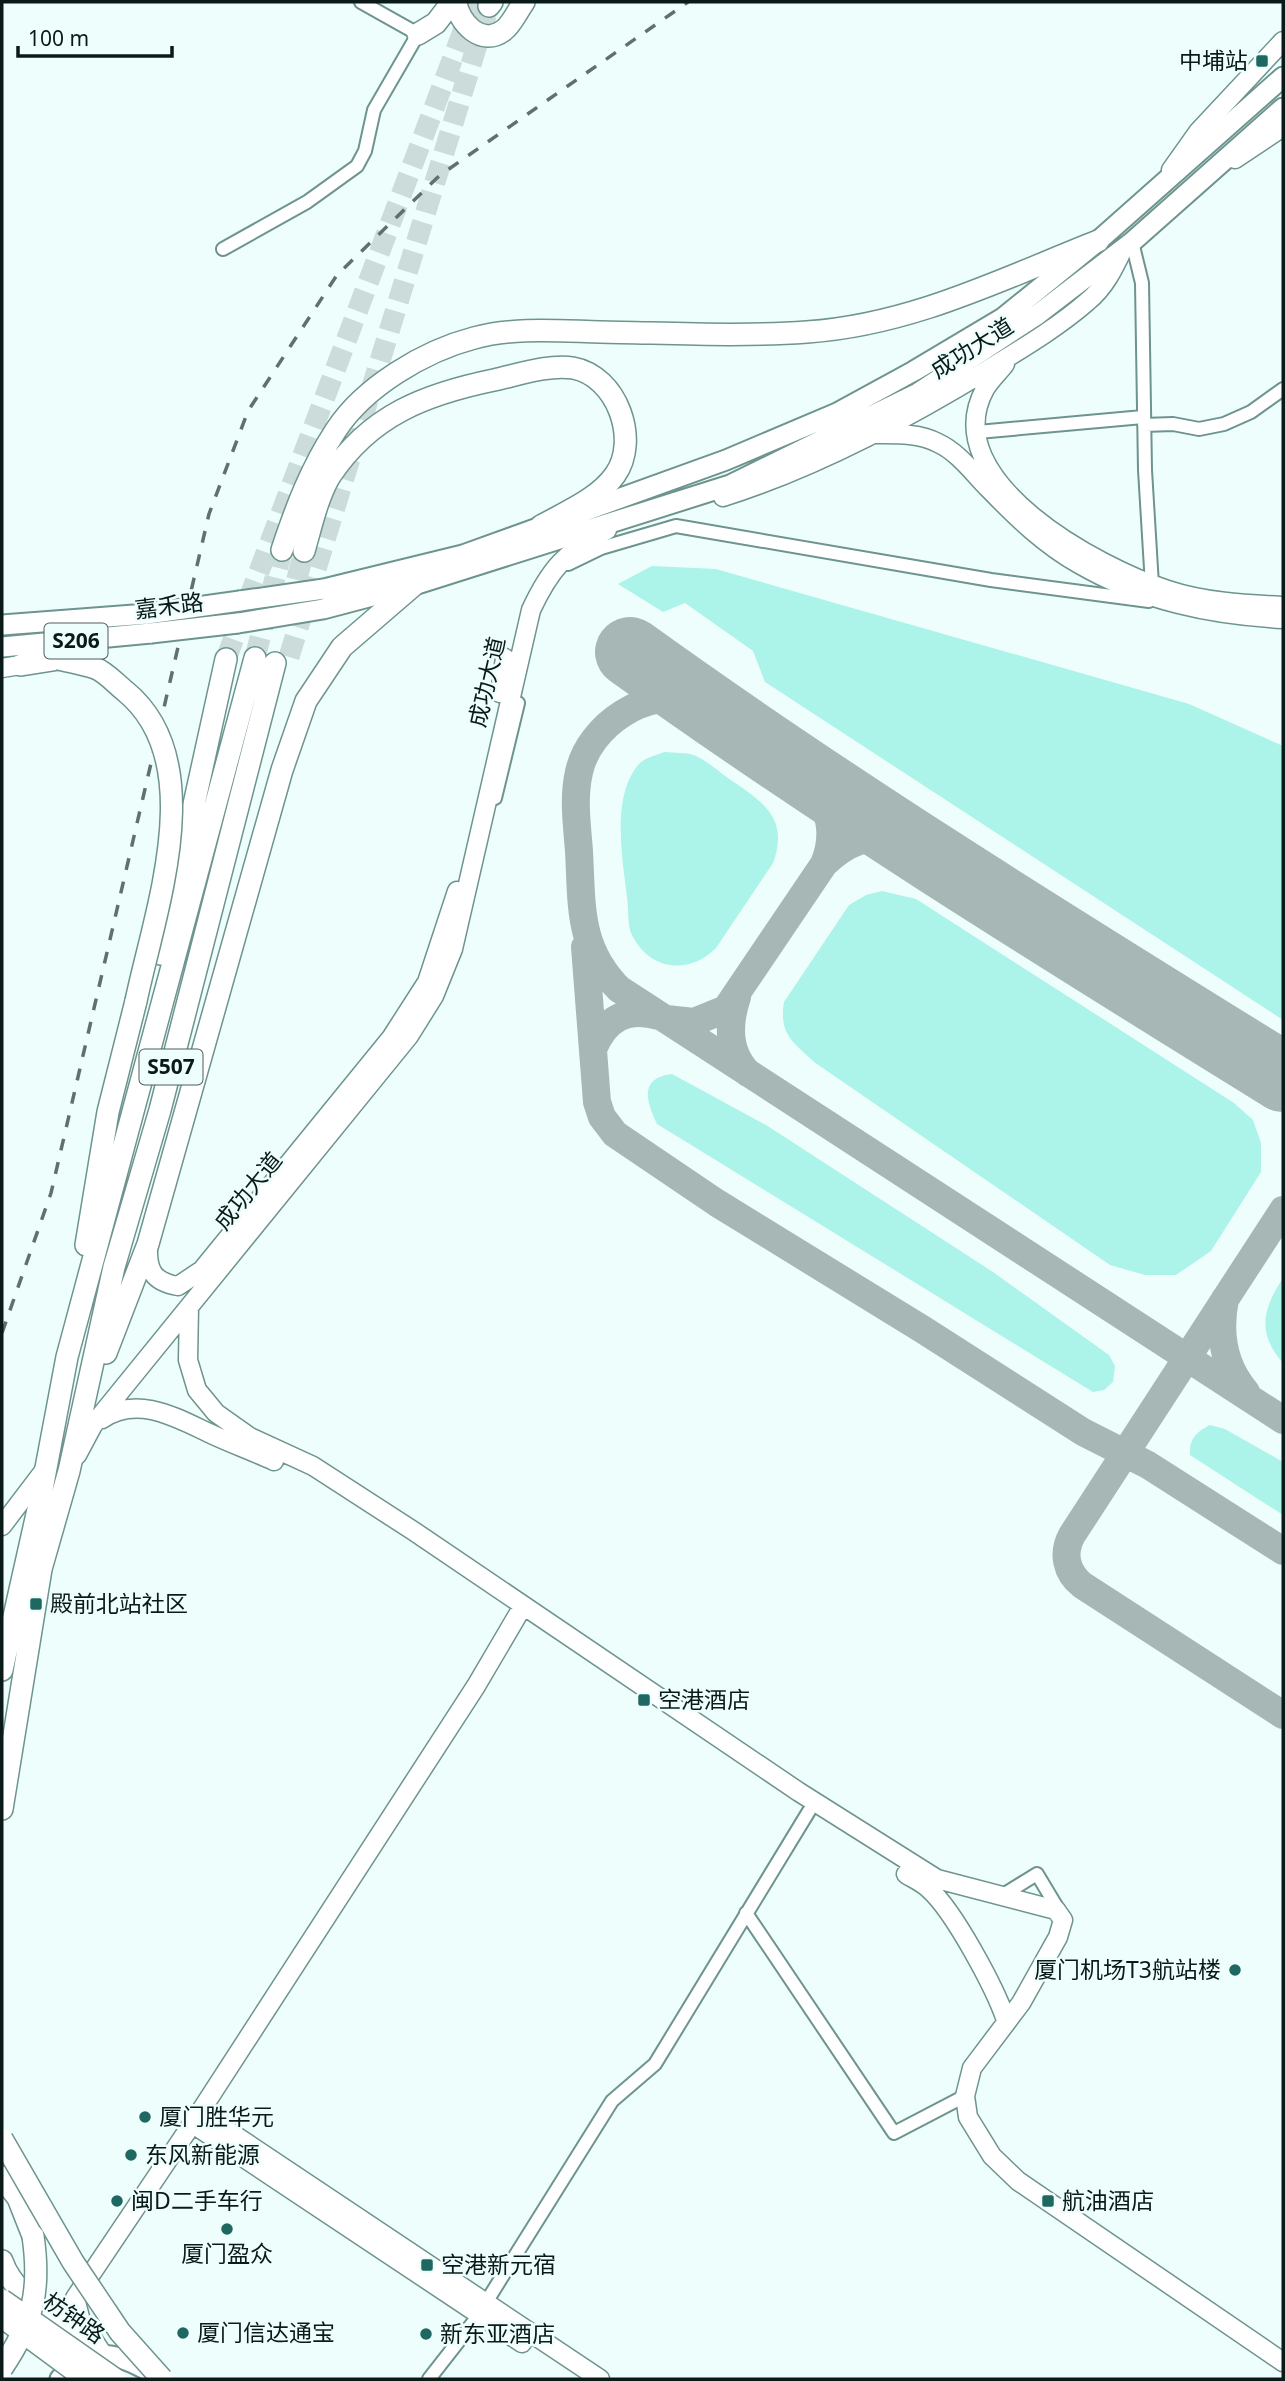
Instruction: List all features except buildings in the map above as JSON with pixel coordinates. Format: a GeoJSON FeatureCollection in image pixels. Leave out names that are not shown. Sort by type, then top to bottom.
{"type":"FeatureCollection","features":[{"type":"Feature","properties":{"kind":"highway"},"geometry":{"type":"LineString","coordinates":[[418,34],[436,23],[454,2]]}},
{"type":"Feature","properties":{"kind":"highway"},"geometry":{"type":"LineString","coordinates":[[454,2],[457,15],[473,32],[493,36],[505,30],[524,2]]}},
{"type":"Feature","properties":{"kind":"highway","name":"成功大道"},"geometry":{"type":"LineString","coordinates":[[541,526],[592,497],[615,475],[625,449],[623,420],[613,395],[594,379],[573,368],[536,371],[429,396],[393,412],[360,442],[330,477],[293,551],[301,494],[337,427],[382,382],[420,359],[474,338],[533,331],[807,332],[875,322],[971,295],[1098,241]]}},
{"type":"Feature","properties":{"kind":"highway"},"geometry":{"type":"LineString","coordinates":[[86,1424],[148,1244],[282,770],[306,701],[342,647],[414,585]]}},
{"type":"Feature","properties":{"kind":"highway"},"geometry":{"type":"LineString","coordinates":[[11,666],[58,651],[98,669],[134,698],[163,745],[171,775],[174,806],[170,842],[136,1001],[108,1112],[67,1357]]}},
{"type":"Feature","properties":{"kind":"highway","name":"S507"},"geometry":{"type":"LineString","coordinates":[[88,1285],[226,659]]}},
{"type":"Feature","properties":{"kind":"highway","name":"S507"},"geometry":{"type":"LineString","coordinates":[[2,1671],[67,1357],[273,659],[160,1110],[114,1267],[86,1424],[69,1471],[41,1569],[2,1809]]}},
{"type":"Feature","properties":{"kind":"highway"},"geometry":{"type":"LineString","coordinates":[[2,2139],[73,2262],[120,2332],[163,2379]]}},
{"type":"Feature","properties":{"kind":"highway"},"geometry":{"type":"LineString","coordinates":[[2,2177],[19,2199],[33,2236],[38,2271],[33,2313],[18,2344],[2,2368]]}},
{"type":"Feature","properties":{"kind":"highway"},"geometry":{"type":"LineString","coordinates":[[2,2261],[6,2273],[22,2293],[104,2356]]}},
{"type":"Feature","properties":{"kind":"highway","name":"枋钟路"},"geometry":{"type":"LineString","coordinates":[[2,2300],[116,2379]]}},
{"type":"Feature","properties":{"kind":"highway","name":"枋钟路"},"geometry":{"type":"LineString","coordinates":[[2,2318],[86,2379]]}},
{"type":"Feature","properties":{"kind":"main road"},"geometry":{"type":"LineString","coordinates":[[1159,188],[1198,132],[1283,41]]}},
{"type":"Feature","properties":{"kind":"main road","name":"嘉禾路"},"geometry":{"type":"LineString","coordinates":[[2,625],[147,614],[324,589],[463,555],[726,460],[837,413],[914,371],[1003,317],[1098,241],[1283,77]]}},
{"type":"Feature","properties":{"kind":"main road","name":"嘉禾路"},"geometry":{"type":"LineString","coordinates":[[2,647],[58,651],[151,633],[323,610],[414,585],[730,485],[918,393],[1037,315],[1209,177],[1283,108]]}},
{"type":"Feature","properties":{"kind":"main road"},"geometry":{"type":"LineString","coordinates":[[1209,177],[1283,127]]}},
{"type":"Feature","properties":{"kind":"main road","name":"成功大道"},"geometry":{"type":"LineString","coordinates":[[86,1424],[138,1370],[409,1036],[434,996],[453,950],[531,610],[547,576],[576,546],[645,510],[690,505],[726,496],[872,434],[945,396],[1012,355],[1090,300],[1112,274],[1127,245]]}},
{"type":"Feature","properties":{"kind":"main road"},"geometry":{"type":"LineString","coordinates":[[1012,355],[985,390],[977,415],[978,432],[985,463],[996,479],[1041,522],[1085,553],[1153,585],[1219,601],[1283,607]]}},
{"type":"Feature","properties":{"kind":"main road"},"geometry":{"type":"LineString","coordinates":[[872,434],[908,434],[938,443],[1041,539],[1079,564],[1129,589],[1168,603],[1217,613],[1283,619]]}},
{"type":"Feature","properties":{"kind":"main road","name":"成功大道"},"geometry":{"type":"LineString","coordinates":[[148,1244],[147,1266],[155,1277],[165,1284],[178,1286],[202,1270],[391,1038],[427,982],[459,884],[505,658]]}},
{"type":"Feature","properties":{"kind":"main road"},"geometry":{"type":"LineString","coordinates":[[189,1307],[188,1360],[197,1391],[216,1413],[250,1437],[324,1473],[809,1811],[930,1890],[989,1978],[1006,2020]]}},
{"type":"Feature","properties":{"kind":"main road"},"geometry":{"type":"LineString","coordinates":[[86,1424],[113,1411],[142,1408],[168,1413],[307,1474],[799,1793],[937,1879],[1050,1906],[1061,1915],[1063,1925],[1020,2003],[972,2068],[965,2096],[968,2118],[992,2156],[1018,2181],[1283,2362]]}},
{"type":"Feature","properties":{"kind":"main road"},"geometry":{"type":"LineString","coordinates":[[2,1527],[43,1472]]}},
{"type":"Feature","properties":{"kind":"main road"},"geometry":{"type":"LineString","coordinates":[[104,2356],[81,2321],[75,2298],[196,2118],[476,1686],[521,1611]]}},
{"type":"Feature","properties":{"kind":"main road"},"geometry":{"type":"LineString","coordinates":[[196,2118],[482,2309],[580,2379]]}},
{"type":"Feature","properties":{"kind":"main road"},"geometry":{"type":"LineString","coordinates":[[482,2309],[600,2379]]}},
{"type":"Feature","properties":{"kind":"main road"},"geometry":{"type":"LineString","coordinates":[[60,2379],[78,2362],[104,2356],[120,2356],[163,2379]]}},
{"type":"Feature","properties":{"kind":"street"},"geometry":{"type":"LineString","coordinates":[[223,249],[307,202],[357,166],[365,151],[374,110],[418,34],[361,2]]}},
{"type":"Feature","properties":{"kind":"street"},"geometry":{"type":"LineString","coordinates":[[1127,245],[1142,283],[1144,421],[1153,585]]}},
{"type":"Feature","properties":{"kind":"street"},"geometry":{"type":"LineString","coordinates":[[978,432],[1144,421],[1199,429],[1224,424],[1251,412],[1283,389]]}},
{"type":"Feature","properties":{"kind":"street"},"geometry":{"type":"LineString","coordinates":[[473,868],[506,765],[535,620],[549,586],[573,559],[601,548],[676,526],[990,580],[1168,603]]}},
{"type":"Feature","properties":{"kind":"street"},"geometry":{"type":"LineString","coordinates":[[429,2379],[482,2309],[612,2101],[654,2064],[809,1811]]}},
{"type":"Feature","properties":{"kind":"street"},"geometry":{"type":"LineString","coordinates":[[1003,1895],[1037,1874],[1061,1915]]}},
{"type":"Feature","properties":{"kind":"street"},"geometry":{"type":"LineString","coordinates":[[746,1913],[894,2133],[965,2096]]}},
{"type":"Feature","properties":{"kind":"shaded area"},"geometry":{"type":"Polygon","coordinates":[[[652,566],[716,569],[1189,704],[1283,746],[1283,1020],[765,682],[753,651],[685,603],[663,612],[618,584],[652,566]]]}},
{"type":"Feature","properties":{"kind":"shaded area"},"geometry":{"type":"Polygon","coordinates":[[[664,752],[693,755],[708,763],[762,803],[770,812],[778,834],[773,863],[716,948],[705,957],[682,965],[659,962],[649,956],[632,935],[621,847],[622,810],[631,776],[642,761],[664,752]]]}},
{"type":"Feature","properties":{"kind":"shaded area"},"geometry":{"type":"Polygon","coordinates":[[[882,891],[916,899],[1234,1103],[1253,1120],[1261,1143],[1261,1172],[1211,1251],[1176,1275],[1145,1275],[1110,1265],[814,1062],[794,1042],[785,1030],[783,1022],[784,1002],[849,905],[866,895],[882,891]]]}},
{"type":"Feature","properties":{"kind":"shaded area"},"geometry":{"type":"Polygon","coordinates":[[[672,1074],[766,1125],[993,1272],[1109,1355],[1115,1366],[1113,1382],[1104,1390],[1093,1392],[657,1124],[650,1107],[648,1092],[654,1080],[672,1074]]]}},
{"type":"Feature","properties":{"kind":"shaded area"},"geometry":{"type":"Polygon","coordinates":[[[1283,1278],[1283,1363],[1269,1342],[1265,1321],[1270,1301],[1283,1278]]]}},
{"type":"Feature","properties":{"kind":"shaded area"},"geometry":{"type":"Polygon","coordinates":[[[1210,1425],[1225,1429],[1283,1462],[1283,1515],[1190,1455],[1194,1437],[1210,1425]]]}},
{"type":"Feature","properties":{"kind":"taxiway"},"geometry":{"type":"LineString","coordinates":[[971,883],[916,849],[899,841],[881,838],[863,840],[844,848],[824,864],[830,841],[829,821],[823,802],[812,786],[780,756],[714,711],[694,702],[676,698],[658,700],[623,713],[595,739],[579,772],[576,812],[585,925],[596,958],[619,989],[1283,1420]]}},
{"type":"Feature","properties":{"kind":"taxiway"},"geometry":{"type":"LineString","coordinates":[[666,1019],[694,1022],[726,1009],[824,864]]}},
{"type":"Feature","properties":{"kind":"taxiway"},"geometry":{"type":"LineString","coordinates":[[585,947],[597,1102],[602,1117],[615,1134],[717,1203],[1083,1432],[1148,1465],[1283,1551]]}},
{"type":"Feature","properties":{"kind":"taxiway"},"geometry":{"type":"LineString","coordinates":[[737,997],[731,1037],[736,1056],[748,1073]]}},
{"type":"Feature","properties":{"kind":"taxiway"},"geometry":{"type":"LineString","coordinates":[[593,1049],[604,1030],[619,1018],[637,1013],[659,1016]]}},
{"type":"Feature","properties":{"kind":"taxiway"},"geometry":{"type":"LineString","coordinates":[[1283,1210],[1072,1535],[1067,1549],[1069,1568],[1082,1585],[1283,1715]]}},
{"type":"Feature","properties":{"kind":"taxiway"},"geometry":{"type":"LineString","coordinates":[[1225,1299],[1222,1324],[1224,1348],[1232,1371],[1246,1392]]}},
{"type":"Feature","properties":{"kind":"runway"},"geometry":{"type":"LineString","coordinates":[[630,652],[871,817],[1283,1077]]}},
{"type":"Feature","properties":{"kind":"tunnel"},"geometry":{"type":"LineString","coordinates":[[226,659],[474,2]]}},
{"type":"Feature","properties":{"kind":"tunnel"},"geometry":{"type":"LineString","coordinates":[[289,657],[489,6]]}},
{"type":"Feature","properties":{"kind":"tunnel"},"geometry":{"type":"LineString","coordinates":[[255,658],[282,550]]}},
{"type":"Feature","properties":{"kind":"tunnel"},"geometry":{"type":"LineString","coordinates":[[289,610],[304,551]]}},
{"type":"Feature","properties":{"kind":"railway"},"geometry":{"type":"LineString","coordinates":[[2,1333],[51,1193],[209,514],[248,411],[337,275],[439,176],[688,2]]}},
{"type":"Feature","properties":{"kind":"place","name":"中埔站"},"geometry":{"type":"Point","coordinates":[1262,61]}},
{"type":"Feature","properties":{"kind":"place","name":"殿前北站社区"},"geometry":{"type":"Point","coordinates":[36,1604]}},
{"type":"Feature","properties":{"kind":"place","name":"空港酒店"},"geometry":{"type":"Point","coordinates":[644,1700]}},
{"type":"Feature","properties":{"kind":"place","name":"厦门机场T3航站楼"},"geometry":{"type":"Point","coordinates":[1235,1970]}},
{"type":"Feature","properties":{"kind":"place","name":"厦门胜华元"},"geometry":{"type":"Point","coordinates":[145,2117]}},
{"type":"Feature","properties":{"kind":"place","name":"东风新能源"},"geometry":{"type":"Point","coordinates":[131,2155]}},
{"type":"Feature","properties":{"kind":"place","name":"闽D二手车行"},"geometry":{"type":"Point","coordinates":[117,2201]}},
{"type":"Feature","properties":{"kind":"place","name":"航油酒店"},"geometry":{"type":"Point","coordinates":[1048,2201]}},
{"type":"Feature","properties":{"kind":"place","name":"厦门盈众"},"geometry":{"type":"Point","coordinates":[227,2229]}},
{"type":"Feature","properties":{"kind":"place","name":"空港新元宿"},"geometry":{"type":"Point","coordinates":[427,2265]}},
{"type":"Feature","properties":{"kind":"place","name":"厦门信达通宝"},"geometry":{"type":"Point","coordinates":[183,2333]}},
{"type":"Feature","properties":{"kind":"place","name":"新东亚酒店"},"geometry":{"type":"Point","coordinates":[426,2334]}}]}
